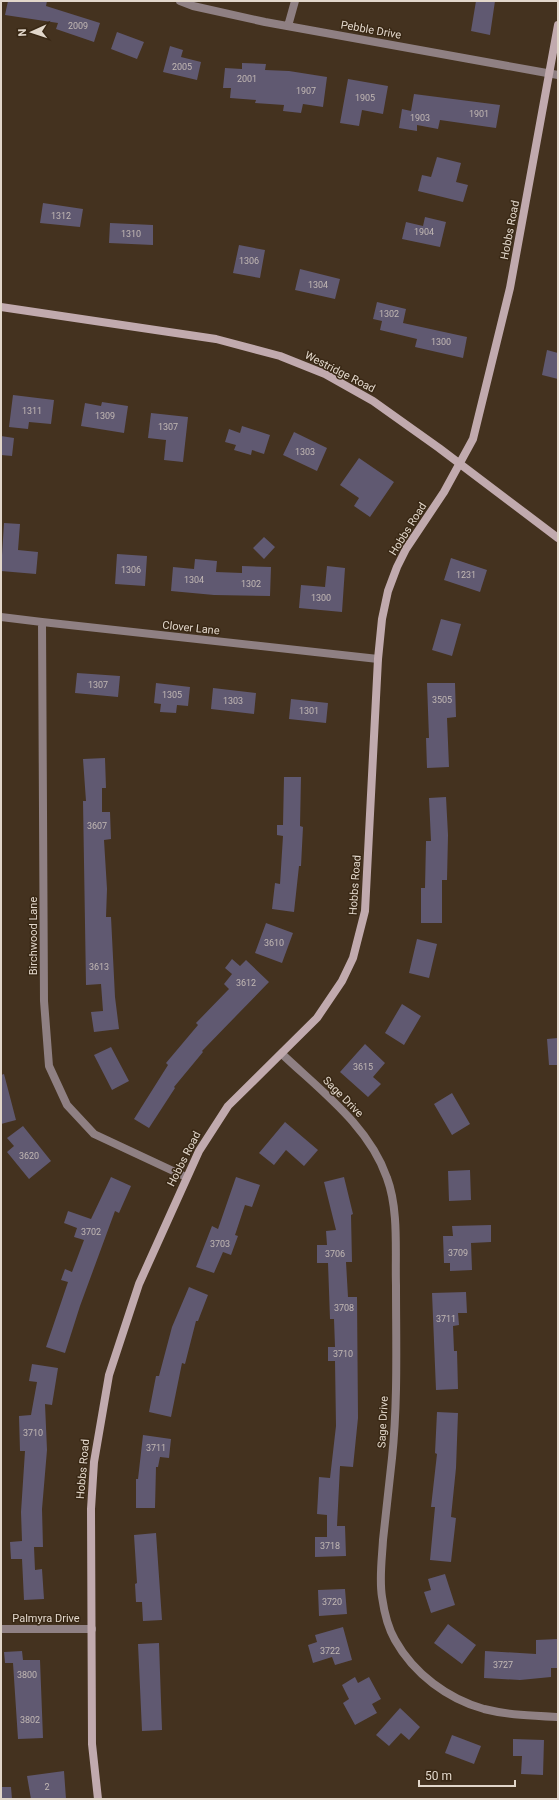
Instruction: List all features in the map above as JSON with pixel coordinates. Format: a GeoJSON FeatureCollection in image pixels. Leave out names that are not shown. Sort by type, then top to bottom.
{"type":"FeatureCollection","features":[{"type":"Feature","properties":{"kind":"street","name":"Pebble Drive"},"geometry":{"type":"LineString","coordinates":[[180,1],[288,26],[558,75]]}},
{"type":"Feature","properties":{"kind":"street"},"geometry":{"type":"LineString","coordinates":[[288,26],[295,1]]}},
{"type":"Feature","properties":{"kind":"street","name":"Hobbs Road"},"geometry":{"type":"LineString","coordinates":[[98,1799],[92,1744],[90,1546],[93,1478],[99,1427],[109,1375],[140,1284],[186,1177],[199,1151],[228,1106],[317,1018],[342,981],[353,958],[360,937],[365,911],[378,659],[382,619],[388,591],[397,567],[474,439],[509,295],[558,25]]}},
{"type":"Feature","properties":{"kind":"street","name":"Westridge Road"},"geometry":{"type":"LineString","coordinates":[[1,308],[216,339],[280,356],[325,374],[373,401],[558,538]]}},
{"type":"Feature","properties":{"kind":"street","name":"Clover Lane"},"geometry":{"type":"LineString","coordinates":[[1,616],[42,622],[378,659]]}},
{"type":"Feature","properties":{"kind":"street","name":"Birchwood Lane"},"geometry":{"type":"LineString","coordinates":[[42,622],[44,1001],[49,1066],[67,1105],[94,1134],[186,1177]]}},
{"type":"Feature","properties":{"kind":"street","name":"Sage Drive"},"geometry":{"type":"LineString","coordinates":[[282,1054],[362,1132],[379,1159],[388,1180],[393,1202],[395,1238],[396,1350],[394,1436],[381,1570],[382,1596],[387,1620],[395,1640],[414,1666],[436,1686],[459,1700],[502,1713],[558,1717]]}},
{"type":"Feature","properties":{"kind":"street","name":"Palmyra Drive"},"geometry":{"type":"LineString","coordinates":[[1,1629],[92,1629]]}},
{"type":"Feature","properties":{"kind":"building"},"geometry":{"type":"Polygon","coordinates":[[[8,1],[47,1],[46,6],[100,23],[94,42],[56,29],[58,23],[5,15],[8,1]]]}},
{"type":"Feature","properties":{"kind":"building"},"geometry":{"type":"Polygon","coordinates":[[[476,1],[495,1],[490,35],[471,31],[476,1]]]}},
{"type":"Feature","properties":{"kind":"building"},"geometry":{"type":"Polygon","coordinates":[[[117,32],[144,42],[137,59],[111,49],[117,32]]]}},
{"type":"Feature","properties":{"kind":"building"},"geometry":{"type":"Polygon","coordinates":[[[170,46],[183,50],[181,57],[201,62],[197,80],[163,72],[170,46]]]}},
{"type":"Feature","properties":{"kind":"building"},"geometry":{"type":"Polygon","coordinates":[[[242,63],[266,64],[265,70],[289,71],[327,77],[323,107],[303,104],[301,113],[283,111],[284,105],[255,103],[256,100],[230,98],[231,88],[223,88],[225,68],[242,69],[242,63]]]}},
{"type":"Feature","properties":{"kind":"building"},"geometry":{"type":"Polygon","coordinates":[[[348,79],[388,86],[383,114],[362,110],[359,126],[340,123],[348,79]]]}},
{"type":"Feature","properties":{"kind":"building"},"geometry":{"type":"Polygon","coordinates":[[[414,94],[500,105],[496,128],[440,120],[438,129],[417,125],[417,131],[399,128],[402,109],[411,111],[414,94]]]}},
{"type":"Feature","properties":{"kind":"building"},"geometry":{"type":"Polygon","coordinates":[[[437,157],[461,163],[456,182],[468,185],[463,202],[418,191],[422,175],[431,177],[437,157]]]}},
{"type":"Feature","properties":{"kind":"building"},"geometry":{"type":"Polygon","coordinates":[[[43,203],[83,209],[80,227],[40,223],[43,203]]]}},
{"type":"Feature","properties":{"kind":"building"},"geometry":{"type":"Polygon","coordinates":[[[425,217],[446,222],[440,247],[402,239],[406,222],[423,226],[425,217]]]}},
{"type":"Feature","properties":{"kind":"building"},"geometry":{"type":"Polygon","coordinates":[[[110,223],[153,225],[153,245],[109,243],[110,223]]]}},
{"type":"Feature","properties":{"kind":"building"},"geometry":{"type":"Polygon","coordinates":[[[239,245],[265,250],[260,278],[233,273],[239,245]]]}},
{"type":"Feature","properties":{"kind":"building"},"geometry":{"type":"Polygon","coordinates":[[[300,269],[340,279],[335,299],[295,290],[300,269]]]}},
{"type":"Feature","properties":{"kind":"building"},"geometry":{"type":"Polygon","coordinates":[[[377,302],[406,309],[403,323],[467,337],[463,358],[415,347],[417,339],[380,330],[382,321],[373,319],[377,302]]]}},
{"type":"Feature","properties":{"kind":"building"},"geometry":{"type":"Polygon","coordinates":[[[547,350],[558,353],[558,379],[542,375],[547,350]]]}},
{"type":"Feature","properties":{"kind":"building"},"geometry":{"type":"Polygon","coordinates":[[[13,395],[54,400],[51,424],[29,422],[28,429],[9,427],[13,395]]]}},
{"type":"Feature","properties":{"kind":"building"},"geometry":{"type":"Polygon","coordinates":[[[102,402],[128,406],[124,433],[81,426],[85,403],[101,406],[102,402]]]}},
{"type":"Feature","properties":{"kind":"building"},"geometry":{"type":"Polygon","coordinates":[[[151,413],[188,417],[183,462],[164,460],[166,440],[148,438],[151,413]]]}},
{"type":"Feature","properties":{"kind":"building"},"geometry":{"type":"Polygon","coordinates":[[[242,426],[270,435],[264,454],[252,450],[251,455],[234,450],[236,445],[225,442],[229,429],[240,433],[242,426]]]}},
{"type":"Feature","properties":{"kind":"building"},"geometry":{"type":"Polygon","coordinates":[[[294,432],[327,448],[317,471],[283,455],[294,432]]]}},
{"type":"Feature","properties":{"kind":"building"},"geometry":{"type":"Polygon","coordinates":[[[1,436],[14,438],[12,456],[1,455],[1,436]]]}},
{"type":"Feature","properties":{"kind":"building"},"geometry":{"type":"Polygon","coordinates":[[[359,458],[394,482],[370,517],[354,506],[359,498],[340,485],[359,458]]]}},
{"type":"Feature","properties":{"kind":"building"},"geometry":{"type":"Polygon","coordinates":[[[4,523],[20,524],[18,550],[38,552],[36,574],[1,571],[4,523]]]}},
{"type":"Feature","properties":{"kind":"building"},"geometry":{"type":"Polygon","coordinates":[[[264,537],[275,547],[264,559],[253,548],[264,537]]]}},
{"type":"Feature","properties":{"kind":"building"},"geometry":{"type":"Polygon","coordinates":[[[117,554],[147,556],[145,586],[115,584],[117,554]]]}},
{"type":"Feature","properties":{"kind":"building"},"geometry":{"type":"Polygon","coordinates":[[[451,558],[487,570],[480,592],[444,580],[451,558]]]}},
{"type":"Feature","properties":{"kind":"building"},"geometry":{"type":"Polygon","coordinates":[[[195,559],[217,561],[216,572],[242,573],[242,566],[271,567],[270,596],[214,595],[171,591],[173,567],[194,569],[195,559]]]}},
{"type":"Feature","properties":{"kind":"building"},"geometry":{"type":"Polygon","coordinates":[[[327,566],[345,568],[342,612],[299,608],[301,585],[325,587],[327,566]]]}},
{"type":"Feature","properties":{"kind":"building"},"geometry":{"type":"Polygon","coordinates":[[[441,619],[461,624],[452,656],[432,650],[441,619]]]}},
{"type":"Feature","properties":{"kind":"building"},"geometry":{"type":"Polygon","coordinates":[[[77,673],[120,676],[118,697],[75,693],[77,673]]]}},
{"type":"Feature","properties":{"kind":"building"},"geometry":{"type":"Polygon","coordinates":[[[156,683],[190,687],[188,706],[177,705],[176,713],[160,712],[161,704],[154,703],[156,683]]]}},
{"type":"Feature","properties":{"kind":"building"},"geometry":{"type":"Polygon","coordinates":[[[427,683],[455,683],[456,717],[447,718],[449,767],[427,768],[426,738],[429,738],[427,683]]]}},
{"type":"Feature","properties":{"kind":"building"},"geometry":{"type":"Polygon","coordinates":[[[213,688],[256,693],[254,714],[211,709],[213,688]]]}},
{"type":"Feature","properties":{"kind":"building"},"geometry":{"type":"Polygon","coordinates":[[[291,699],[328,703],[326,723],[289,719],[291,699]]]}},
{"type":"Feature","properties":{"kind":"building"},"geometry":{"type":"Polygon","coordinates":[[[105,758],[106,788],[102,788],[102,812],[110,812],[111,839],[104,840],[107,889],[106,917],[111,917],[115,997],[119,1029],[94,1032],[91,1012],[103,1011],[101,984],[86,985],[83,801],[86,801],[83,759],[105,758]]]}},
{"type":"Feature","properties":{"kind":"building"},"geometry":{"type":"Polygon","coordinates":[[[284,777],[301,777],[300,826],[303,827],[301,866],[299,866],[294,912],[272,909],[275,883],[280,884],[283,836],[277,835],[277,825],[283,825],[284,777]]]}},
{"type":"Feature","properties":{"kind":"building"},"geometry":{"type":"Polygon","coordinates":[[[446,797],[448,835],[447,880],[442,880],[442,923],[421,923],[421,888],[425,888],[426,841],[431,841],[429,798],[446,797]]]}},
{"type":"Feature","properties":{"kind":"building"},"geometry":{"type":"Polygon","coordinates":[[[266,923],[293,933],[282,963],[255,953],[266,923]]]}},
{"type":"Feature","properties":{"kind":"building"},"geometry":{"type":"Polygon","coordinates":[[[417,939],[437,944],[429,978],[409,973],[417,939]]]}},
{"type":"Feature","properties":{"kind":"building"},"geometry":{"type":"Polygon","coordinates":[[[232,959],[240,966],[246,960],[269,982],[202,1051],[203,1052],[174,1087],[175,1088],[149,1128],[134,1119],[168,1065],[166,1063],[198,1025],[196,1023],[229,989],[224,984],[232,974],[225,968],[232,959]]]}},
{"type":"Feature","properties":{"kind":"building"},"geometry":{"type":"Polygon","coordinates":[[[402,1004],[421,1016],[404,1045],[385,1033],[402,1004]]]}},
{"type":"Feature","properties":{"kind":"building"},"geometry":{"type":"Polygon","coordinates":[[[558,1038],[558,1065],[549,1065],[547,1039],[558,1038]]]}},
{"type":"Feature","properties":{"kind":"building"},"geometry":{"type":"Polygon","coordinates":[[[365,1044],[385,1063],[373,1077],[381,1084],[368,1097],[340,1072],[365,1044]]]}},
{"type":"Feature","properties":{"kind":"building"},"geometry":{"type":"Polygon","coordinates":[[[111,1047],[129,1081],[112,1090],[94,1055],[111,1047]]]}},
{"type":"Feature","properties":{"kind":"building"},"geometry":{"type":"Polygon","coordinates":[[[4,1074],[16,1120],[1,1124],[1,1075],[4,1074]]]}},
{"type":"Feature","properties":{"kind":"building"},"geometry":{"type":"Polygon","coordinates":[[[452,1093],[470,1124],[452,1135],[434,1104],[452,1093]]]}},
{"type":"Feature","properties":{"kind":"building"},"geometry":{"type":"Polygon","coordinates":[[[285,1122],[318,1150],[304,1166],[286,1150],[274,1165],[259,1153],[285,1122]]]}},
{"type":"Feature","properties":{"kind":"building"},"geometry":{"type":"Polygon","coordinates":[[[23,1126],[51,1161],[29,1179],[7,1152],[14,1146],[7,1138],[23,1126]]]}},
{"type":"Feature","properties":{"kind":"building"},"geometry":{"type":"Polygon","coordinates":[[[470,1170],[471,1200],[449,1201],[448,1171],[470,1170]]]}},
{"type":"Feature","properties":{"kind":"building"},"geometry":{"type":"Polygon","coordinates":[[[111,1177],[131,1186],[119,1213],[115,1211],[80,1306],[65,1353],[46,1347],[68,1282],[61,1280],[65,1269],[72,1272],[84,1240],[74,1237],[77,1228],[64,1223],[68,1211],[91,1219],[111,1177]]]}},
{"type":"Feature","properties":{"kind":"building"},"geometry":{"type":"Polygon","coordinates":[[[236,1177],[260,1185],[252,1207],[245,1205],[235,1235],[238,1236],[231,1255],[223,1252],[214,1273],[196,1267],[212,1226],[218,1229],[236,1177]]]}},
{"type":"Feature","properties":{"kind":"building"},"geometry":{"type":"Polygon","coordinates":[[[344,1177],[353,1214],[351,1215],[352,1262],[346,1262],[348,1297],[357,1297],[358,1418],[353,1467],[340,1466],[337,1526],[345,1526],[346,1556],[315,1557],[315,1537],[327,1537],[327,1515],[317,1514],[319,1477],[330,1478],[336,1426],[335,1361],[328,1361],[328,1347],[335,1347],[334,1319],[330,1319],[328,1263],[317,1263],[317,1245],[327,1245],[326,1231],[336,1230],[324,1182],[344,1177]]]}},
{"type":"Feature","properties":{"kind":"building"},"geometry":{"type":"Polygon","coordinates":[[[491,1225],[491,1242],[471,1243],[472,1270],[450,1271],[450,1263],[444,1263],[443,1236],[453,1236],[452,1226],[491,1225]]]}},
{"type":"Feature","properties":{"kind":"building"},"geometry":{"type":"Polygon","coordinates":[[[189,1287],[208,1295],[198,1321],[196,1321],[185,1364],[182,1363],[171,1417],[149,1412],[156,1376],[159,1376],[172,1327],[189,1287]]]}},
{"type":"Feature","properties":{"kind":"building"},"geometry":{"type":"Polygon","coordinates":[[[466,1292],[467,1313],[458,1313],[459,1325],[453,1326],[454,1351],[457,1351],[458,1389],[436,1390],[432,1293],[466,1292]]]}},
{"type":"Feature","properties":{"kind":"building"},"geometry":{"type":"Polygon","coordinates":[[[32,1364],[58,1368],[52,1405],[45,1404],[47,1450],[42,1509],[43,1547],[34,1547],[35,1570],[42,1569],[44,1599],[24,1600],[22,1559],[11,1559],[10,1542],[22,1541],[21,1512],[25,1451],[20,1451],[19,1416],[31,1415],[37,1382],[29,1381],[32,1364]]]}},
{"type":"Feature","properties":{"kind":"building"},"geometry":{"type":"Polygon","coordinates":[[[437,1412],[458,1413],[456,1468],[451,1517],[456,1518],[451,1562],[430,1560],[435,1507],[431,1507],[437,1454],[435,1453],[437,1412]]]}},
{"type":"Feature","properties":{"kind":"building"},"geometry":{"type":"Polygon","coordinates":[[[143,1435],[171,1439],[169,1458],[160,1457],[158,1467],[156,1467],[155,1508],[136,1508],[136,1479],[138,1479],[143,1435]]]}},
{"type":"Feature","properties":{"kind":"building"},"geometry":{"type":"Polygon","coordinates":[[[156,1533],[162,1620],[143,1621],[142,1602],[136,1602],[135,1584],[137,1583],[134,1535],[156,1533]]]}},
{"type":"Feature","properties":{"kind":"building"},"geometry":{"type":"Polygon","coordinates":[[[445,1574],[455,1605],[431,1613],[424,1592],[431,1590],[428,1579],[445,1574]]]}},
{"type":"Feature","properties":{"kind":"building"},"geometry":{"type":"Polygon","coordinates":[[[345,1589],[347,1614],[319,1616],[318,1590],[345,1589]]]}},
{"type":"Feature","properties":{"kind":"building"},"geometry":{"type":"Polygon","coordinates":[[[448,1624],[476,1645],[462,1664],[434,1643],[448,1624]]]}},
{"type":"Feature","properties":{"kind":"building"},"geometry":{"type":"Polygon","coordinates":[[[343,1627],[352,1660],[335,1665],[332,1657],[313,1663],[308,1645],[317,1642],[315,1635],[343,1627]]]}},
{"type":"Feature","properties":{"kind":"building"},"geometry":{"type":"Polygon","coordinates":[[[558,1639],[558,1668],[551,1668],[551,1677],[520,1680],[484,1678],[485,1651],[536,1654],[536,1640],[558,1639]]]}},
{"type":"Feature","properties":{"kind":"building"},"geometry":{"type":"Polygon","coordinates":[[[159,1643],[162,1730],[142,1731],[138,1644],[159,1643]]]}},
{"type":"Feature","properties":{"kind":"building"},"geometry":{"type":"Polygon","coordinates":[[[22,1651],[23,1660],[40,1660],[43,1738],[18,1739],[13,1663],[5,1663],[4,1652],[22,1651]]]}},
{"type":"Feature","properties":{"kind":"building"},"geometry":{"type":"Polygon","coordinates":[[[355,1677],[358,1683],[369,1677],[381,1699],[372,1704],[377,1713],[355,1725],[343,1703],[349,1699],[342,1685],[355,1677]]]}},
{"type":"Feature","properties":{"kind":"building"},"geometry":{"type":"Polygon","coordinates":[[[400,1708],[420,1727],[409,1740],[401,1733],[389,1746],[376,1735],[400,1708]]]}},
{"type":"Feature","properties":{"kind":"building"},"geometry":{"type":"Polygon","coordinates":[[[452,1735],[481,1746],[474,1764],[445,1753],[452,1735]]]}},
{"type":"Feature","properties":{"kind":"building"},"geometry":{"type":"Polygon","coordinates":[[[513,1739],[544,1740],[543,1775],[521,1774],[522,1756],[513,1756],[513,1739]]]}},
{"type":"Feature","properties":{"kind":"building"},"geometry":{"type":"Polygon","coordinates":[[[64,1771],[66,1799],[31,1799],[27,1776],[64,1771]]]}},
{"type":"Feature","properties":{"kind":"building"},"geometry":{"type":"Polygon","coordinates":[[[1,1787],[11,1787],[12,1799],[1,1799],[1,1787]]]}}]}
